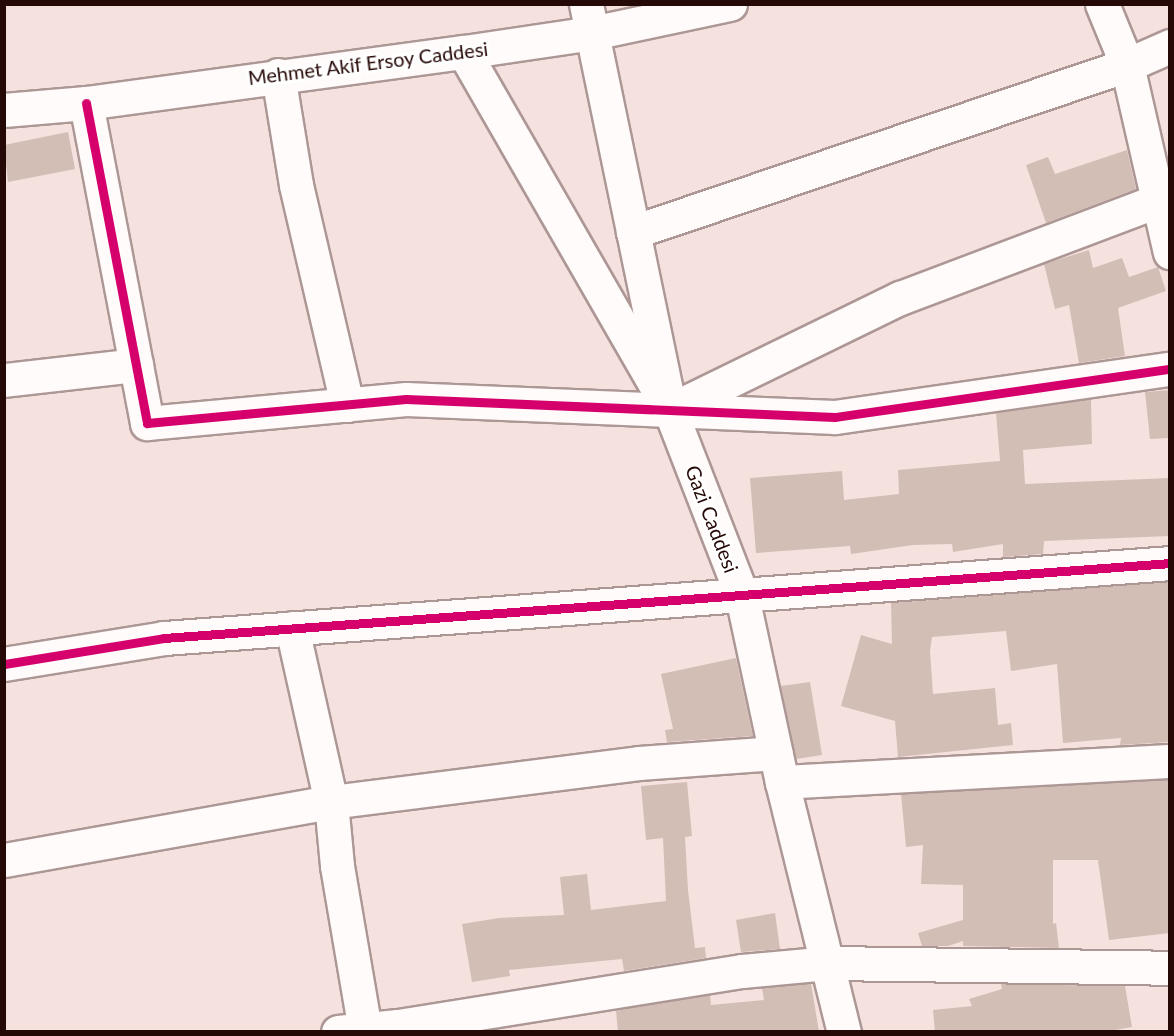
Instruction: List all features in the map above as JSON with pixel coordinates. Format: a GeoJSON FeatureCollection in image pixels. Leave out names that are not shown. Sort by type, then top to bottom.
{"type":"FeatureCollection","features":[{"type":"Feature","properties":{"kind":"street","name":"Mehmet Akif Ersoy Caddesi"},"geometry":{"type":"LineString","coordinates":[[4,110],[86,103],[278,75],[464,52],[589,19],[730,4]]}},
{"type":"Feature","properties":{"kind":"street"},"geometry":{"type":"LineString","coordinates":[[1102,4],[1127,65],[1164,197],[1170,252]]}},
{"type":"Feature","properties":{"kind":"street","name":"Gazi Caddesi"},"geometry":{"type":"LineString","coordinates":[[589,19],[670,410],[742,596],[779,767],[844,1032]]}},
{"type":"Feature","properties":{"kind":"street"},"geometry":{"type":"LineString","coordinates":[[633,232],[1127,65],[1170,46]]}},
{"type":"Feature","properties":{"kind":"street"},"geometry":{"type":"LineString","coordinates":[[464,52],[670,410]]}},
{"type":"Feature","properties":{"kind":"street"},"geometry":{"type":"LineString","coordinates":[[278,75],[296,185],[347,405]]}},
{"type":"Feature","properties":{"kind":"street"},"geometry":{"type":"LineString","coordinates":[[86,103],[147,423],[406,399],[835,417],[1170,369]]}},
{"type":"Feature","properties":{"kind":"street"},"geometry":{"type":"LineString","coordinates":[[670,410],[900,298],[1164,197]]}},
{"type":"Feature","properties":{"kind":"street"},"geometry":{"type":"LineString","coordinates":[[4,380],[136,365]]}},
{"type":"Feature","properties":{"kind":"street"},"geometry":{"type":"LineString","coordinates":[[4,664],[164,638],[1170,563]]}},
{"type":"Feature","properties":{"kind":"street"},"geometry":{"type":"LineString","coordinates":[[292,628],[331,802],[352,1030],[399,1029],[742,971],[828,963],[1170,968]]}},
{"type":"Feature","properties":{"kind":"street"},"geometry":{"type":"LineString","coordinates":[[4,860],[331,802],[639,763],[779,767],[1170,761]]}},
{"type":"Feature","properties":{"kind":"building"},"geometry":{"type":"Polygon","coordinates":[[[68,132],[75,169],[8,182],[4,145],[68,132]]]}},
{"type":"Feature","properties":{"kind":"building"},"geometry":{"type":"Polygon","coordinates":[[[1127,150],[1136,189],[1046,223],[1026,165],[1048,157],[1055,174],[1127,150]]]}},
{"type":"Feature","properties":{"kind":"building"},"geometry":{"type":"Polygon","coordinates":[[[1089,250],[1093,268],[1122,258],[1129,277],[1158,267],[1166,291],[1118,308],[1125,356],[1079,363],[1069,305],[1055,309],[1044,264],[1089,250]]]}},
{"type":"Feature","properties":{"kind":"building"},"geometry":{"type":"Polygon","coordinates":[[[1170,390],[1170,438],[1150,439],[1145,392],[1170,390]]]}},
{"type":"Feature","properties":{"kind":"building"},"geometry":{"type":"Polygon","coordinates":[[[1091,399],[1092,444],[1023,450],[1025,484],[1170,478],[1170,536],[1044,541],[1043,554],[1003,557],[1003,544],[953,552],[952,544],[913,545],[851,554],[850,546],[756,553],[750,478],[842,471],[844,500],[899,494],[898,470],[1000,461],[996,413],[1091,399]]]}},
{"type":"Feature","properties":{"kind":"building"},"geometry":{"type":"Polygon","coordinates":[[[1170,582],[1170,742],[1120,745],[1121,738],[1063,743],[1057,664],[1011,671],[1006,631],[932,637],[930,651],[933,694],[995,688],[998,725],[1011,723],[1013,745],[898,757],[895,721],[841,706],[861,635],[892,644],[891,603],[1170,582]]]}},
{"type":"Feature","properties":{"kind":"building"},"geometry":{"type":"Polygon","coordinates":[[[736,658],[753,736],[667,742],[665,730],[673,729],[661,674],[736,658]]]}},
{"type":"Feature","properties":{"kind":"building"},"geometry":{"type":"Polygon","coordinates":[[[810,682],[822,755],[796,759],[781,686],[810,682]]]}},
{"type":"Feature","properties":{"kind":"building"},"geometry":{"type":"Polygon","coordinates":[[[1170,780],[1170,933],[1109,940],[1098,860],[1053,860],[1053,924],[1056,923],[1059,948],[963,946],[963,941],[948,946],[922,946],[918,933],[963,920],[963,885],[921,884],[923,845],[906,847],[901,794],[1170,780]]]}},
{"type":"Feature","properties":{"kind":"building"},"geometry":{"type":"Polygon","coordinates":[[[687,782],[692,836],[685,837],[688,890],[695,948],[705,947],[706,958],[624,971],[622,959],[509,970],[510,976],[472,982],[462,924],[499,918],[564,915],[560,877],[587,874],[591,910],[666,901],[663,838],[646,840],[641,786],[687,782]]]}},
{"type":"Feature","properties":{"kind":"building"},"geometry":{"type":"Polygon","coordinates":[[[775,913],[780,949],[741,952],[736,920],[775,913]]]}},
{"type":"Feature","properties":{"kind":"building"},"geometry":{"type":"Polygon","coordinates":[[[811,983],[819,1032],[618,1032],[616,1011],[710,995],[711,1005],[764,1000],[762,988],[811,983]]]}},
{"type":"Feature","properties":{"kind":"building"},"geometry":{"type":"Polygon","coordinates":[[[1001,984],[1125,986],[1132,1027],[1104,1032],[935,1032],[933,1010],[972,1006],[969,999],[1002,989],[1001,984]]]}},
{"type":"Feature","properties":{"kind":"cycle path"},"geometry":{"type":"LineString","coordinates":[[86,103],[147,423],[406,399],[835,417],[1170,369]]}},
{"type":"Feature","properties":{"kind":"cycle path"},"geometry":{"type":"LineString","coordinates":[[4,664],[164,638],[1170,563]]}}]}
